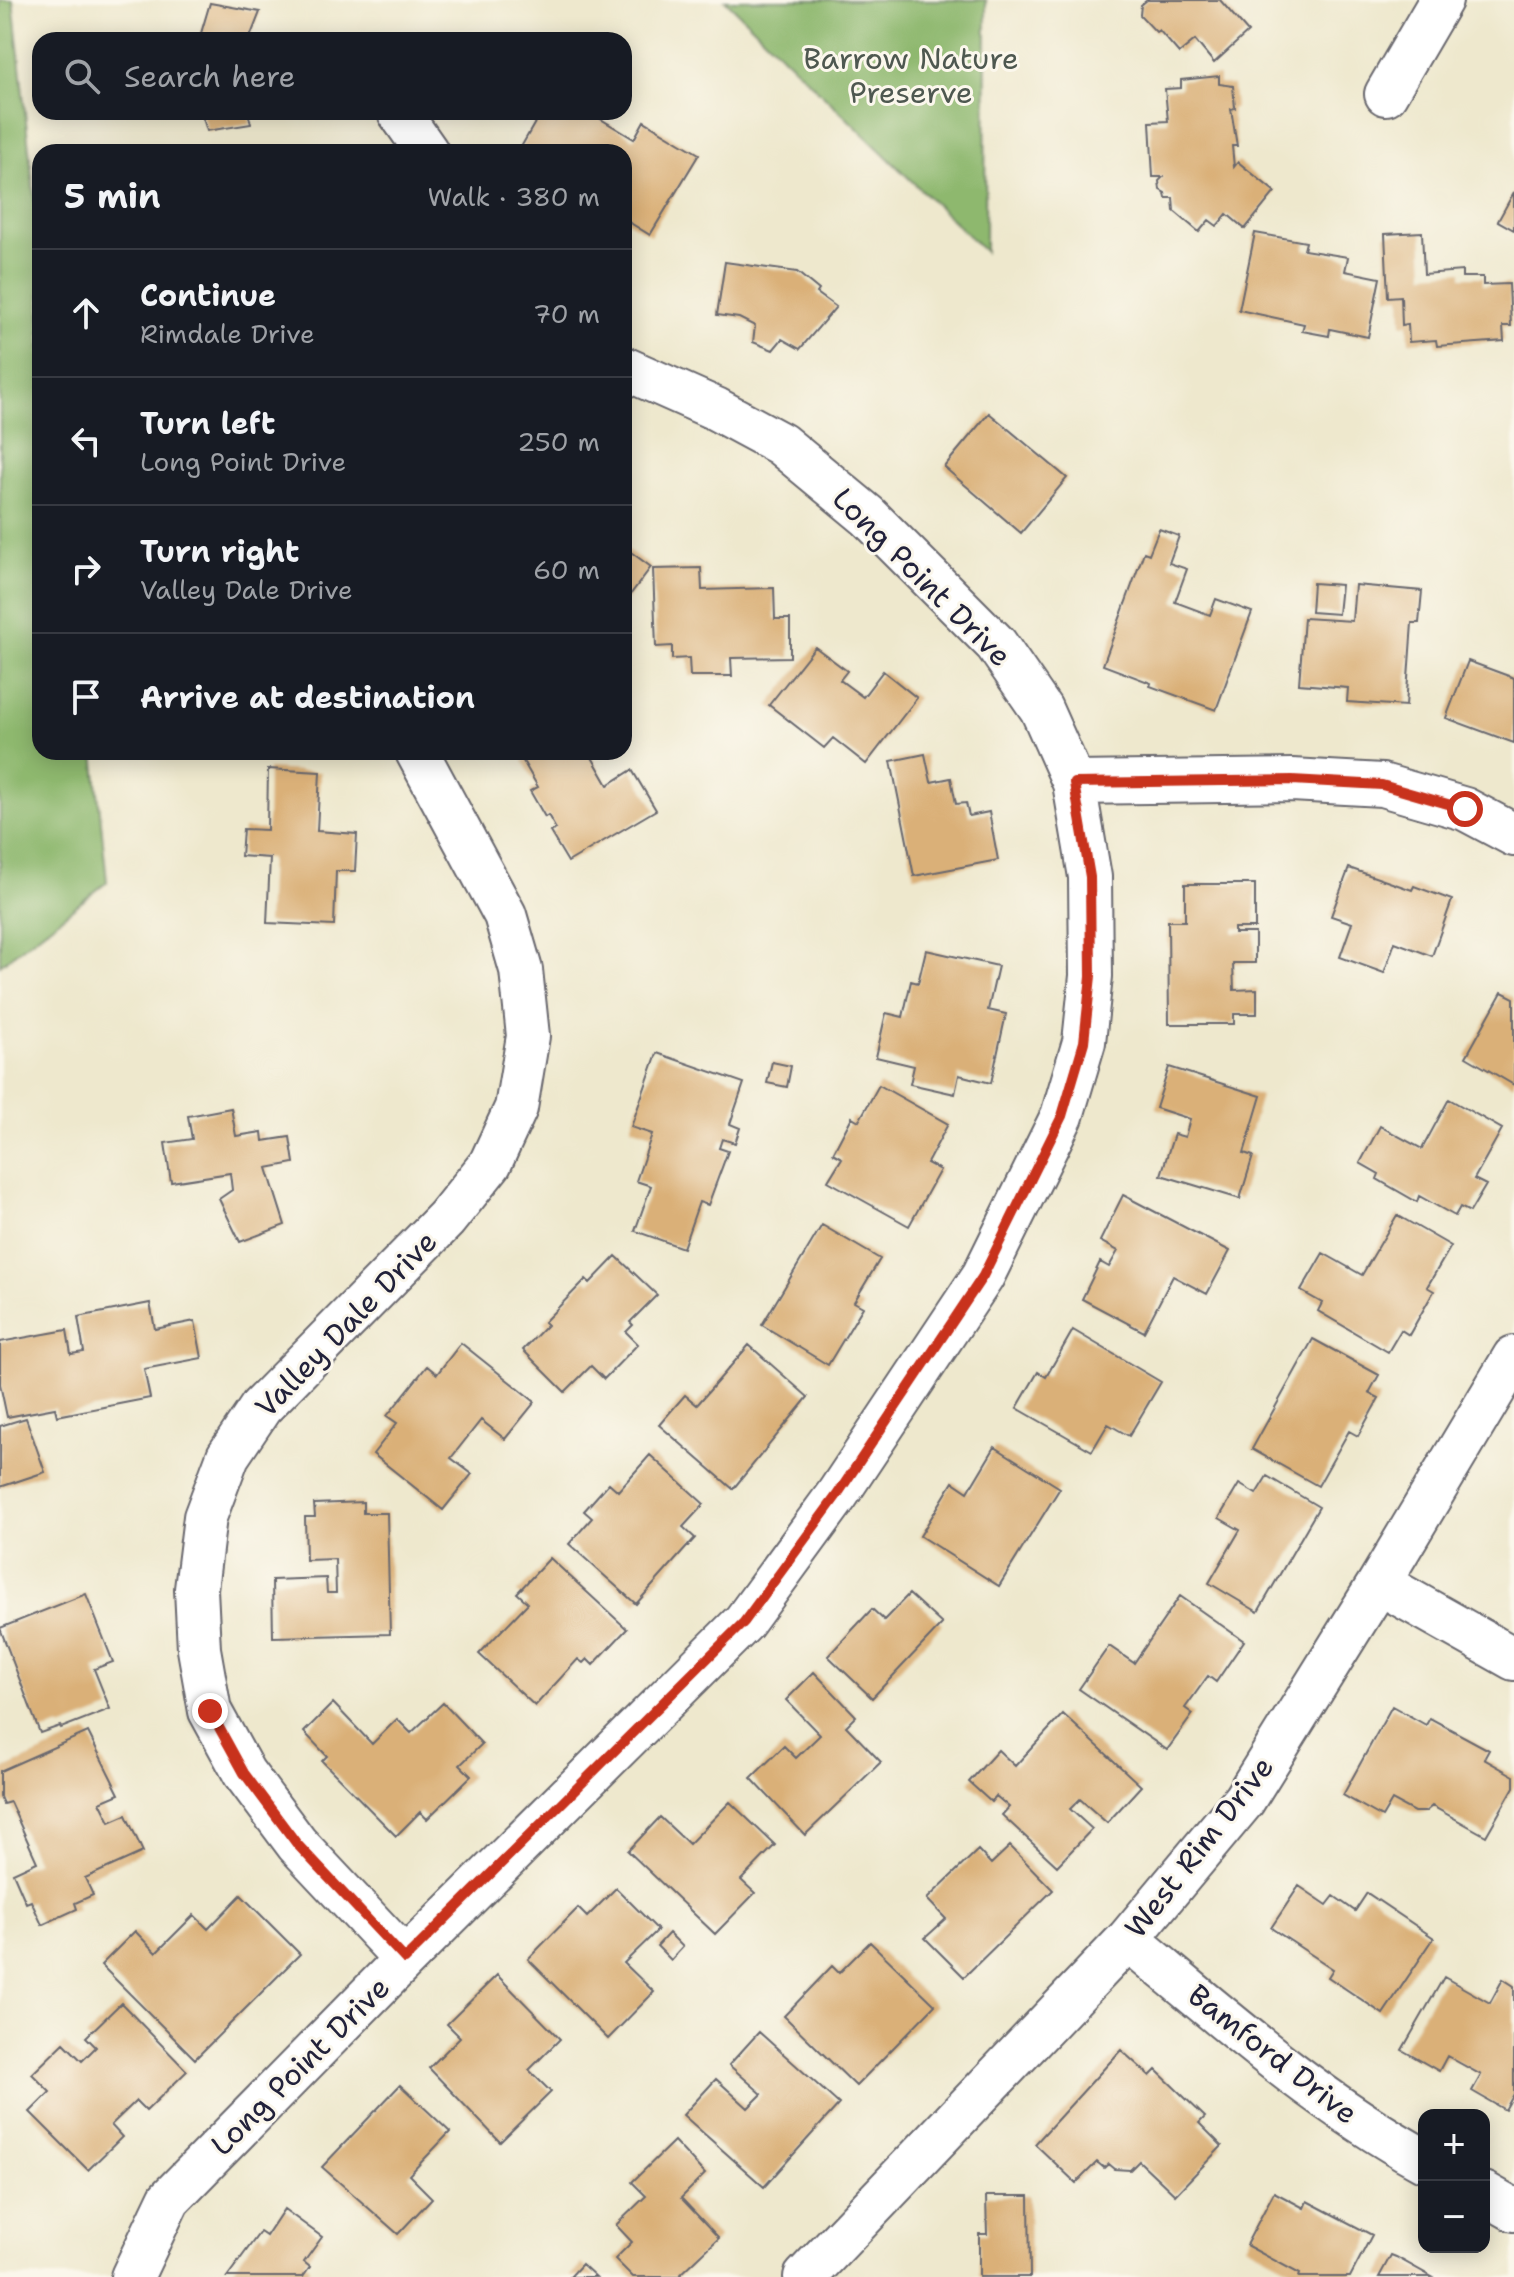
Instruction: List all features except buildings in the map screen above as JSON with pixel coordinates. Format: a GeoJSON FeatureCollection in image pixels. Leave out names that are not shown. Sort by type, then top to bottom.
{"type":"FeatureCollection","features":[{"type":"Feature","properties":{"kind":"street"},"geometry":{"type":"LineString","coordinates":[[1386,94],[1441,0]]}},
{"type":"Feature","properties":{"kind":"street"},"geometry":{"type":"LineString","coordinates":[[405,120],[421,144]]}},
{"type":"Feature","properties":{"kind":"street","name":"Long Point Drive"},"geometry":{"type":"LineString","coordinates":[[132,2277],[169,2199],[744,1622],[837,1495],[983,1276],[1062,1116],[1084,1042],[1091,976],[1090,877],[1074,783],[1041,709],[996,644],[868,516],[781,444],[716,409],[632,372]]}},
{"type":"Feature","properties":{"kind":"street","name":"Valley Dale Drive"},"geometry":{"type":"LineString","coordinates":[[405,1959],[297,1844],[244,1773],[210,1711],[199,1649],[196,1589],[205,1517],[228,1456],[261,1407],[446,1219],[490,1164],[516,1108],[528,1036],[521,970],[505,915],[421,760]]}},
{"type":"Feature","properties":{"kind":"street"},"geometry":{"type":"LineString","coordinates":[[1074,783],[1292,780],[1382,785],[1465,809],[1514,835]]}},
{"type":"Feature","properties":{"kind":"street","name":"West Rim Drive"},"geometry":{"type":"LineString","coordinates":[[805,2277],[1128,1939],[1244,1800],[1514,1357]]}},
{"type":"Feature","properties":{"kind":"street"},"geometry":{"type":"LineString","coordinates":[[1379,1583],[1514,1659]]}},
{"type":"Feature","properties":{"kind":"street","name":"Bamford Drive"},"geometry":{"type":"LineString","coordinates":[[1128,1939],[1282,2067],[1392,2143],[1418,2157]]}},
{"type":"Feature","properties":{"kind":"street"},"geometry":{"type":"LineString","coordinates":[[1490,2196],[1514,2210]]}},
{"type":"Feature","properties":{"kind":"green space"},"geometry":{"type":"Polygon","coordinates":[[[0,0],[13,0],[32,177],[32,760],[95,760],[107,882],[0,965],[0,0]]]}},
{"type":"Feature","properties":{"kind":"green space","name":"Barrow Nature Preserve"},"geometry":{"type":"Polygon","coordinates":[[[725,0],[986,0],[985,252],[725,0]]]}},
{"type":"Feature","properties":{"kind":"route"},"geometry":{"type":"LineString","coordinates":[[210,1711],[244,1773],[297,1844],[405,1959],[744,1622],[837,1495],[983,1276],[1062,1116],[1084,1042],[1091,976],[1090,877],[1074,783],[1292,780],[1382,785],[1465,809]]}}]}
